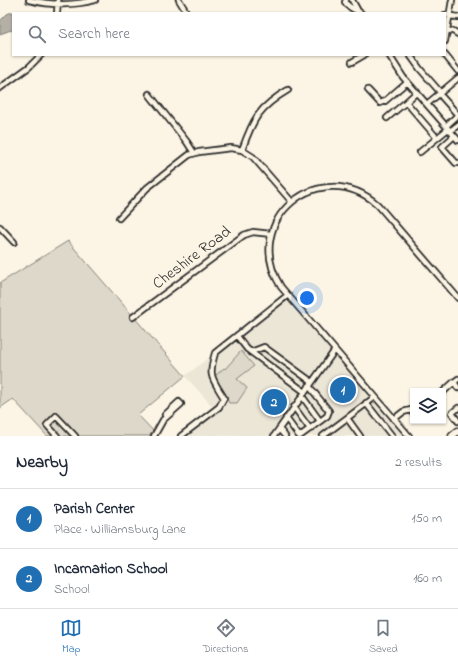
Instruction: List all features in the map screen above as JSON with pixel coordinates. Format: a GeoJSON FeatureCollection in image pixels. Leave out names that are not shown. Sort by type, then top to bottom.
{"type":"FeatureCollection","features":[{"type":"Feature","properties":{"kind":"main road"},"geometry":{"type":"LineString","coordinates":[[452,436],[458,432]]}},
{"type":"Feature","properties":{"kind":"street"},"geometry":{"type":"LineString","coordinates":[[29,0],[81,3],[95,0]]}},
{"type":"Feature","properties":{"kind":"street"},"geometry":{"type":"LineString","coordinates":[[179,0],[186,12]]}},
{"type":"Feature","properties":{"kind":"street"},"geometry":{"type":"LineString","coordinates":[[346,0],[346,4],[354,10],[360,12]]}},
{"type":"Feature","properties":{"kind":"street"},"geometry":{"type":"LineString","coordinates":[[352,0],[360,12]]}},
{"type":"Feature","properties":{"kind":"street"},"geometry":{"type":"LineString","coordinates":[[452,0],[446,30],[453,31],[458,34]]}},
{"type":"Feature","properties":{"kind":"street"},"geometry":{"type":"LineString","coordinates":[[57,12],[58,2]]}},
{"type":"Feature","properties":{"kind":"street"},"geometry":{"type":"LineString","coordinates":[[448,15],[458,17]]}},
{"type":"Feature","properties":{"kind":"street"},"geometry":{"type":"LineString","coordinates":[[0,88],[29,67],[40,56]]}},
{"type":"Feature","properties":{"kind":"street"},"geometry":{"type":"LineString","coordinates":[[352,62],[362,56]]}},
{"type":"Feature","properties":{"kind":"street"},"geometry":{"type":"LineString","coordinates":[[390,56],[407,82],[458,140]]}},
{"type":"Feature","properties":{"kind":"street"},"geometry":{"type":"LineString","coordinates":[[411,56],[458,115],[448,129],[420,152]]}},
{"type":"Feature","properties":{"kind":"street"},"geometry":{"type":"LineString","coordinates":[[445,56],[458,71]]}},
{"type":"Feature","properties":{"kind":"street"},"geometry":{"type":"LineString","coordinates":[[427,104],[441,95],[458,78]]}},
{"type":"Feature","properties":{"kind":"street"},"geometry":{"type":"LineString","coordinates":[[368,90],[380,103],[385,101],[407,82]]}},
{"type":"Feature","properties":{"kind":"street"},"geometry":{"type":"LineString","coordinates":[[242,150],[257,114],[268,103],[288,90]]}},
{"type":"Feature","properties":{"kind":"street"},"geometry":{"type":"LineString","coordinates":[[387,118],[417,92]]}},
{"type":"Feature","properties":{"kind":"street"},"geometry":{"type":"LineString","coordinates":[[148,94],[187,142],[194,153]]}},
{"type":"Feature","properties":{"kind":"street"},"geometry":{"type":"LineString","coordinates":[[406,102],[437,138]]}},
{"type":"Feature","properties":{"kind":"street"},"geometry":{"type":"LineString","coordinates":[[448,129],[458,125]]}},
{"type":"Feature","properties":{"kind":"street"},"geometry":{"type":"LineString","coordinates":[[454,136],[442,147],[456,163],[458,163]]}},
{"type":"Feature","properties":{"kind":"street"},"geometry":{"type":"LineString","coordinates":[[120,218],[147,188],[184,158],[194,153],[231,148],[242,150],[253,157],[292,202]]}},
{"type":"Feature","properties":{"kind":"street"},"geometry":{"type":"LineString","coordinates":[[409,436],[288,295],[277,280],[272,266],[269,250],[271,234],[276,220],[292,202],[312,190],[331,187],[346,188],[367,196],[378,205],[458,298]]}},
{"type":"Feature","properties":{"kind":"street"},"geometry":{"type":"LineString","coordinates":[[0,227],[14,242]]}},
{"type":"Feature","properties":{"kind":"street","name":"Cheshire Road"},"geometry":{"type":"LineString","coordinates":[[133,317],[244,235],[253,232],[271,234]]}},
{"type":"Feature","properties":{"kind":"street"},"geometry":{"type":"LineString","coordinates":[[181,436],[223,402],[224,398],[211,374],[211,365],[215,353],[288,295]]}},
{"type":"Feature","properties":{"kind":"street"},"geometry":{"type":"LineString","coordinates":[[237,336],[251,352],[303,394],[320,421]]}},
{"type":"Feature","properties":{"kind":"street"},"geometry":{"type":"LineString","coordinates":[[251,352],[264,347],[311,384],[329,411],[327,416],[300,436],[286,418]]}},
{"type":"Feature","properties":{"kind":"street"},"geometry":{"type":"LineString","coordinates":[[274,436],[335,350]]}},
{"type":"Feature","properties":{"kind":"street"},"geometry":{"type":"LineString","coordinates":[[446,389],[456,380],[458,388]]}},
{"type":"Feature","properties":{"kind":"street"},"geometry":{"type":"LineString","coordinates":[[323,436],[375,397]]}},
{"type":"Feature","properties":{"kind":"street"},"geometry":{"type":"LineString","coordinates":[[154,436],[164,420],[181,404],[179,402],[164,415]]}},
{"type":"Feature","properties":{"kind":"street"},"geometry":{"type":"LineString","coordinates":[[366,403],[392,436]]}},
{"type":"Feature","properties":{"kind":"street"},"geometry":{"type":"LineString","coordinates":[[294,407],[310,429]]}},
{"type":"Feature","properties":{"kind":"street"},"geometry":{"type":"LineString","coordinates":[[458,408],[452,413],[458,421]]}},
{"type":"Feature","properties":{"kind":"street"},"geometry":{"type":"LineString","coordinates":[[394,419],[406,410],[410,410]]}},
{"type":"Feature","properties":{"kind":"street"},"geometry":{"type":"LineString","coordinates":[[57,436],[46,425],[56,416],[75,436]]}},
{"type":"Feature","properties":{"kind":"street"},"geometry":{"type":"LineString","coordinates":[[347,418],[360,436]]}},
{"type":"Feature","properties":{"kind":"street"},"geometry":{"type":"LineString","coordinates":[[279,429],[285,436]]}},
{"type":"Feature","properties":{"kind":"shaded area"},"geometry":{"type":"Polygon","coordinates":[[[12,12],[12,31],[11,30],[0,34],[0,21],[7,14],[12,12]]]}},
{"type":"Feature","properties":{"kind":"shaded area"},"geometry":{"type":"Polygon","coordinates":[[[68,241],[185,376],[138,415],[158,436],[47,436],[13,399],[0,408],[0,283],[68,241]]]}},
{"type":"Feature","properties":{"kind":"shaded area"},"geometry":{"type":"Polygon","coordinates":[[[288,295],[409,436],[179,436],[214,408],[185,376],[288,295]]]}},
{"type":"Feature","properties":{"kind":"shaded area"},"geometry":{"type":"Polygon","coordinates":[[[241,351],[254,366],[237,379],[247,388],[237,403],[229,403],[215,376],[224,368],[225,369],[241,351]]]}},
{"type":"Feature","properties":{"kind":"place","name":"Parish Center"},"geometry":{"type":"Point","coordinates":[343,390]}},
{"type":"Feature","properties":{"kind":"place","name":"Incarnation School"},"geometry":{"type":"Point","coordinates":[274,402]}}]}
